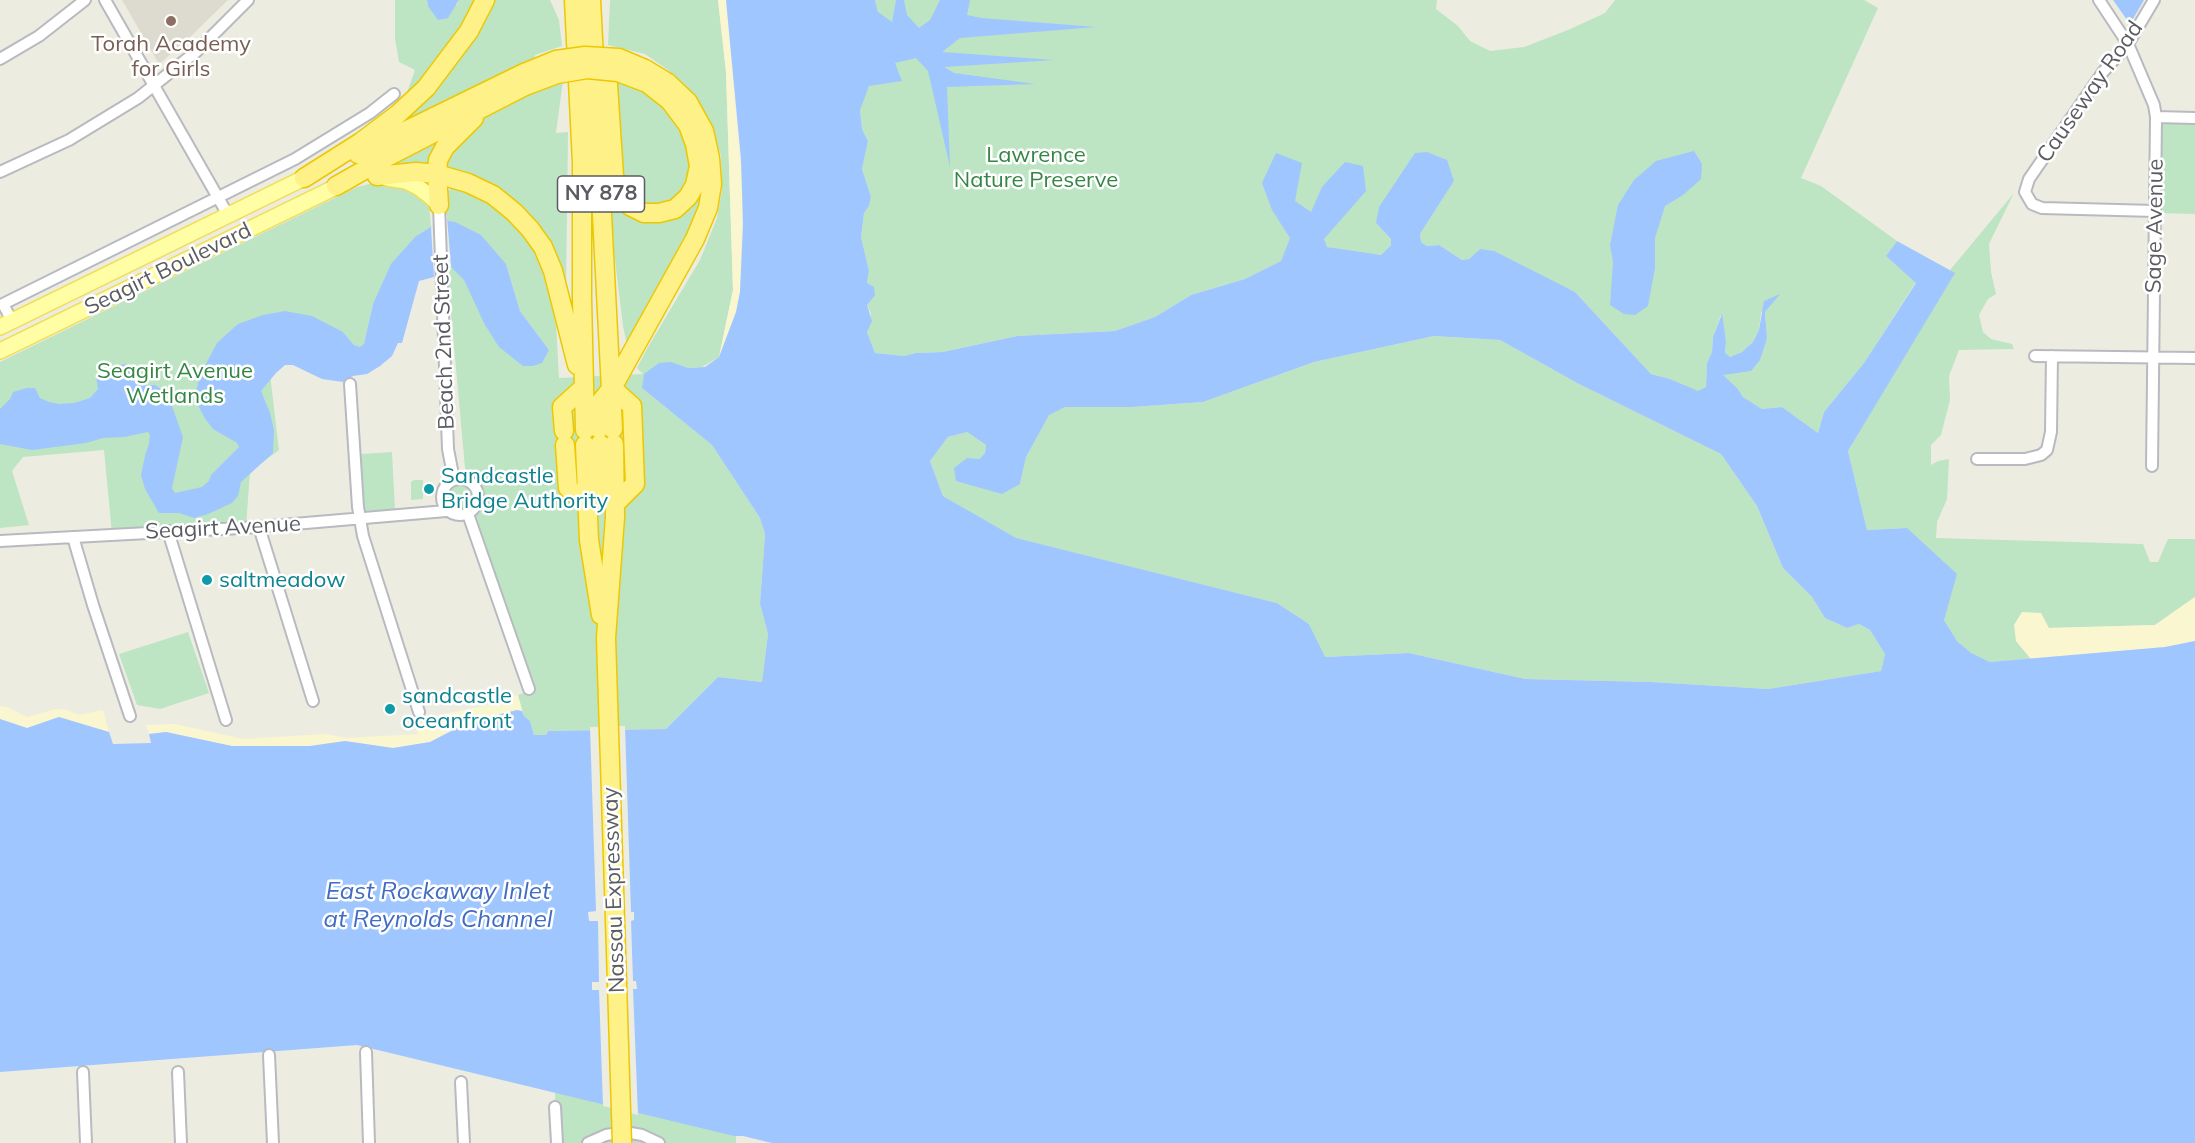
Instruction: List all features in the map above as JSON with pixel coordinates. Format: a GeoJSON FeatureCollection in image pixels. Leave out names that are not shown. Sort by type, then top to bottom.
{"type":"FeatureCollection","features":[{"type":"Feature","properties":{"kind":"highway"},"geometry":{"type":"LineString","coordinates":[[304,178],[361,142],[398,114],[426,88],[469,31],[485,0]]}},
{"type":"Feature","properties":{"kind":"highway","name":"Nassau Expressway"},"geometry":{"type":"LineString","coordinates":[[574,0],[582,163],[583,388],[615,504],[606,664],[622,1143]]}},
{"type":"Feature","properties":{"kind":"highway","name":"NY 878"},"geometry":{"type":"LineString","coordinates":[[591,0],[612,388]]}},
{"type":"Feature","properties":{"kind":"highway"},"geometry":{"type":"LineString","coordinates":[[600,0],[614,176],[620,193],[630,206],[644,213],[659,213],[675,209],[688,196],[695,185],[699,166],[695,144],[688,125],[670,101],[646,76]]}},
{"type":"Feature","properties":{"kind":"highway"},"geometry":{"type":"LineString","coordinates":[[304,178],[525,80],[587,69],[646,76],[668,82],[688,102],[704,131],[711,158],[712,184],[708,208],[695,239],[612,388],[598,405],[596,437]]}},
{"type":"Feature","properties":{"kind":"highway"},"geometry":{"type":"LineString","coordinates":[[336,186],[486,106],[525,80]]}},
{"type":"Feature","properties":{"kind":"highway"},"geometry":{"type":"LineString","coordinates":[[439,213],[436,174],[438,160],[445,147],[486,106]]}},
{"type":"Feature","properties":{"kind":"highway"},"geometry":{"type":"LineString","coordinates":[[377,176],[416,172],[436,174],[468,183],[493,195],[530,229],[543,247],[553,271],[583,388]]}},
{"type":"Feature","properties":{"kind":"highway"},"geometry":{"type":"LineString","coordinates":[[588,505],[568,488],[596,437],[625,406],[612,388]]}},
{"type":"Feature","properties":{"kind":"highway"},"geometry":{"type":"LineString","coordinates":[[612,388],[632,406],[635,484],[615,504]]}},
{"type":"Feature","properties":{"kind":"highway","name":"Nassau Expressway"},"geometry":{"type":"LineString","coordinates":[[596,437],[594,486],[588,505],[589,540],[606,638]]}},
{"type":"Feature","properties":{"kind":"main road","name":"Seagirt Boulevard"},"geometry":{"type":"LineString","coordinates":[[0,351],[336,186],[377,176]]}},
{"type":"Feature","properties":{"kind":"main road"},"geometry":{"type":"LineString","coordinates":[[377,176],[406,181],[430,196],[439,213]]}},
{"type":"Feature","properties":{"kind":"main road","name":"Seagirt Boulevard"},"geometry":{"type":"LineString","coordinates":[[6,324],[304,178]]}},
{"type":"Feature","properties":{"kind":"street"},"geometry":{"type":"LineString","coordinates":[[0,59],[39,36],[85,0]]}},
{"type":"Feature","properties":{"kind":"street"},"geometry":{"type":"LineString","coordinates":[[105,0],[228,215]]}},
{"type":"Feature","properties":{"kind":"street"},"geometry":{"type":"LineString","coordinates":[[0,172],[69,140],[154,86],[197,51],[248,0]]}},
{"type":"Feature","properties":{"kind":"street","name":"Sage Avenue"},"geometry":{"type":"LineString","coordinates":[[2099,0],[2128,44],[2154,105],[2156,117],[2152,466]]}},
{"type":"Feature","properties":{"kind":"street","name":"Causeway Road"},"geometry":{"type":"LineString","coordinates":[[2154,0],[2128,44],[2092,88],[2026,183],[2027,197],[2032,204],[2042,208],[2155,211]]}},
{"type":"Feature","properties":{"kind":"street","name":"Seagirt Boulevard"},"geometry":{"type":"LineString","coordinates":[[6,324],[3,304],[322,145],[394,94]]}},
{"type":"Feature","properties":{"kind":"street"},"geometry":{"type":"LineString","coordinates":[[2156,117],[2195,118]]}},
{"type":"Feature","properties":{"kind":"street","name":"Beach 2nd Street"},"geometry":{"type":"LineString","coordinates":[[439,213],[448,449],[454,480]]}},
{"type":"Feature","properties":{"kind":"street"},"geometry":{"type":"LineString","coordinates":[[2035,356],[2195,358]]}},
{"type":"Feature","properties":{"kind":"street"},"geometry":{"type":"LineString","coordinates":[[1977,459],[2025,459],[2041,455],[2047,450],[2051,432],[2052,356]]}},
{"type":"Feature","properties":{"kind":"street"},"geometry":{"type":"LineString","coordinates":[[350,384],[363,536],[419,712]]}},
{"type":"Feature","properties":{"kind":"street"},"geometry":{"type":"LineString","coordinates":[[466,479],[476,487],[478,499],[473,510],[468,514],[456,515],[446,511],[442,504],[442,492],[448,482],[454,480],[466,479]]}},
{"type":"Feature","properties":{"kind":"street","name":"Seagirt Avenue"},"geometry":{"type":"LineString","coordinates":[[0,541],[259,527],[446,511]]}},
{"type":"Feature","properties":{"kind":"street"},"geometry":{"type":"LineString","coordinates":[[468,514],[529,689]]}},
{"type":"Feature","properties":{"kind":"street"},"geometry":{"type":"LineString","coordinates":[[259,527],[313,701]]}},
{"type":"Feature","properties":{"kind":"street"},"geometry":{"type":"LineString","coordinates":[[168,531],[226,720]]}},
{"type":"Feature","properties":{"kind":"street"},"geometry":{"type":"LineString","coordinates":[[73,537],[129,716]]}},
{"type":"Feature","properties":{"kind":"street"},"geometry":{"type":"LineString","coordinates":[[366,1052],[369,1143]]}},
{"type":"Feature","properties":{"kind":"street"},"geometry":{"type":"LineString","coordinates":[[269,1055],[273,1143]]}},
{"type":"Feature","properties":{"kind":"street"},"geometry":{"type":"LineString","coordinates":[[84,1072],[86,1143]]}},
{"type":"Feature","properties":{"kind":"street"},"geometry":{"type":"LineString","coordinates":[[178,1072],[181,1143]]}},
{"type":"Feature","properties":{"kind":"street"},"geometry":{"type":"LineString","coordinates":[[461,1082],[464,1143]]}},
{"type":"Feature","properties":{"kind":"street"},"geometry":{"type":"LineString","coordinates":[[555,1107],[557,1143]]}},
{"type":"Feature","properties":{"kind":"street"},"geometry":{"type":"LineString","coordinates":[[588,1143],[606,1135],[625,1132],[642,1135],[659,1143]]}},
{"type":"Feature","properties":{"kind":"shaded area","name":"Torah Academy for Girls"},"geometry":{"type":"Polygon","coordinates":[[[122,0],[228,0],[159,64],[122,0]]]}},
{"type":"Feature","properties":{"kind":"green space"},"geometry":{"type":"Polygon","coordinates":[[[395,0],[427,0],[428,6],[457,5],[459,0],[478,0],[453,44],[405,98],[415,70],[399,62],[395,39],[395,0]]]}},
{"type":"Feature","properties":{"kind":"green space"},"geometry":{"type":"Polygon","coordinates":[[[491,0],[550,0],[559,20],[562,46],[535,55],[535,60],[388,130],[451,70],[473,37],[491,0]]]}},
{"type":"Feature","properties":{"kind":"green space"},"geometry":{"type":"Polygon","coordinates":[[[610,0],[718,0],[726,72],[733,290],[719,357],[702,367],[688,368],[642,388],[712,445],[760,518],[765,534],[760,604],[768,634],[762,682],[718,677],[666,729],[548,731],[546,735],[534,735],[530,721],[524,716],[518,695],[527,692],[473,511],[462,515],[450,513],[445,509],[441,498],[448,482],[466,479],[447,269],[451,266],[464,280],[473,298],[549,350],[520,311],[506,264],[448,221],[447,215],[444,215],[444,201],[445,193],[451,189],[458,188],[469,192],[501,212],[522,232],[540,259],[546,274],[543,275],[545,281],[549,280],[555,306],[559,378],[643,374],[637,368],[700,260],[717,218],[722,191],[721,156],[713,130],[696,97],[668,70],[645,54],[608,45],[610,0]]]}},
{"type":"Feature","properties":{"kind":"green space","name":"Lawrence Nature Preserve"},"geometry":{"type":"Polygon","coordinates":[[[875,0],[1437,0],[1436,9],[1458,26],[1470,41],[1490,51],[1524,47],[1568,30],[1605,13],[1615,0],[1864,0],[1878,8],[1801,178],[1821,186],[1897,241],[1886,256],[1916,282],[1864,363],[1824,412],[1818,433],[1782,407],[1762,409],[1743,397],[1738,389],[1722,375],[1767,338],[1765,312],[1778,295],[1761,313],[1759,330],[1753,342],[1742,352],[1730,357],[1725,354],[1726,341],[1721,315],[1707,363],[1706,387],[1698,392],[1670,379],[1651,374],[1575,292],[1480,249],[1469,259],[1462,260],[1439,245],[1427,246],[1421,242],[1420,234],[1454,181],[1376,223],[1391,239],[1391,245],[1381,255],[1352,252],[1290,239],[1281,261],[1245,279],[1191,295],[1155,317],[1115,331],[1017,336],[943,352],[904,356],[875,353],[867,332],[871,314],[867,305],[869,271],[861,237],[864,213],[871,197],[862,169],[868,141],[862,129],[860,110],[878,12],[875,0]]]}},
{"type":"Feature","properties":{"kind":"green space"},"geometry":{"type":"Polygon","coordinates":[[[612,79],[645,91],[676,118],[689,142],[694,171],[675,205],[639,206],[617,174],[612,79]]]}},
{"type":"Feature","properties":{"kind":"green space"},"geometry":{"type":"Polygon","coordinates":[[[563,80],[556,133],[568,132],[566,290],[530,225],[445,172],[441,164],[480,119],[547,84],[563,80]]]}},
{"type":"Feature","properties":{"kind":"green space"},"geometry":{"type":"Polygon","coordinates":[[[2158,118],[2195,119],[2195,214],[2156,213],[2158,118]]]}},
{"type":"Feature","properties":{"kind":"green space"},"geometry":{"type":"Polygon","coordinates":[[[456,130],[433,169],[389,166],[456,130]]]}},
{"type":"Feature","properties":{"kind":"green space"},"geometry":{"type":"Polygon","coordinates":[[[608,176],[645,222],[664,221],[681,215],[700,197],[707,198],[629,354],[623,326],[609,211],[608,176]]]}},
{"type":"Feature","properties":{"kind":"green space","name":"Seagirt Avenue Wetlands"},"geometry":{"type":"Polygon","coordinates":[[[392,182],[421,193],[429,206],[431,227],[416,236],[373,304],[364,345],[360,347],[354,345],[343,332],[263,315],[279,450],[250,472],[246,527],[112,534],[104,450],[23,457],[12,471],[29,525],[0,528],[0,362],[357,187],[392,182]]]}},
{"type":"Feature","properties":{"kind":"green space"},"geometry":{"type":"Polygon","coordinates":[[[2014,193],[1989,244],[1991,272],[1996,294],[1988,299],[1979,315],[1983,332],[1991,339],[2012,344],[2014,349],[1959,350],[1949,376],[1950,400],[1941,435],[1931,445],[1931,465],[1949,459],[1947,499],[1937,522],[1936,538],[2143,544],[2150,562],[2158,562],[2168,539],[2195,539],[2195,597],[2155,625],[2048,628],[2016,641],[2031,659],[1990,662],[1970,653],[1957,641],[1944,620],[1907,528],[1867,530],[1848,451],[1954,273],[1950,270],[2014,193]]]}},
{"type":"Feature","properties":{"kind":"green space"},"geometry":{"type":"Polygon","coordinates":[[[1434,336],[1500,340],[1579,384],[1721,454],[1757,506],[1783,568],[1812,597],[1825,618],[1847,628],[1859,624],[1870,630],[1885,654],[1881,671],[1768,689],[1651,682],[1525,679],[1409,653],[1324,657],[1309,624],[1277,603],[1015,538],[943,496],[930,461],[948,437],[967,432],[986,445],[985,453],[956,481],[974,485],[1020,484],[1026,457],[1049,414],[1065,407],[1132,407],[1203,402],[1314,362],[1434,336]]]}},
{"type":"Feature","properties":{"kind":"green space"},"geometry":{"type":"Polygon","coordinates":[[[392,452],[395,509],[365,511],[361,454],[392,452]]]}},
{"type":"Feature","properties":{"kind":"green space"},"geometry":{"type":"Polygon","coordinates":[[[423,480],[423,499],[411,500],[411,482],[423,480]]]}},
{"type":"Feature","properties":{"kind":"green space"},"geometry":{"type":"Polygon","coordinates":[[[188,632],[209,693],[160,709],[137,705],[119,654],[188,632]]]}},
{"type":"Feature","properties":{"kind":"green space"},"geometry":{"type":"Polygon","coordinates":[[[555,1092],[736,1136],[736,1143],[557,1143],[555,1092]]]}},
{"type":"Feature","properties":{"kind":"sand"},"geometry":{"type":"Polygon","coordinates":[[[718,0],[726,0],[743,192],[740,292],[736,312],[719,357],[733,290],[726,72],[718,0]]]}},
{"type":"Feature","properties":{"kind":"sand"},"geometry":{"type":"Polygon","coordinates":[[[2195,597],[2195,641],[2165,647],[2031,659],[2016,641],[2014,625],[2022,612],[2041,613],[2049,628],[2155,625],[2195,597]]]}},
{"type":"Feature","properties":{"kind":"sand"},"geometry":{"type":"Polygon","coordinates":[[[518,695],[522,711],[479,719],[458,726],[430,742],[393,748],[345,741],[310,746],[232,746],[166,732],[149,734],[146,725],[175,724],[243,739],[325,734],[347,738],[418,734],[415,724],[430,720],[430,717],[483,706],[518,695]]]}},
{"type":"Feature","properties":{"kind":"sand"},"geometry":{"type":"Polygon","coordinates":[[[0,706],[27,717],[56,709],[67,710],[79,715],[103,710],[109,732],[59,717],[27,728],[0,719],[0,706]]]}},
{"type":"Feature","properties":{"kind":"water"},"geometry":{"type":"Polygon","coordinates":[[[427,0],[459,0],[448,18],[438,20],[428,6],[427,0]]]}},
{"type":"Feature","properties":{"kind":"water","name":"East Rockaway Inlet at Reynolds Channel"},"geometry":{"type":"Polygon","coordinates":[[[726,0],[875,0],[878,12],[892,22],[896,0],[904,0],[907,15],[919,28],[930,20],[940,0],[970,0],[967,15],[981,18],[1096,27],[960,38],[942,52],[1054,60],[944,67],[954,73],[1035,84],[947,87],[950,167],[928,71],[916,58],[895,63],[902,81],[869,86],[860,110],[862,129],[868,141],[862,169],[871,197],[864,213],[861,237],[869,271],[867,283],[874,287],[875,295],[867,305],[872,321],[867,332],[875,353],[904,356],[943,352],[1017,336],[1115,331],[1155,317],[1191,295],[1245,279],[1281,261],[1290,238],[1272,210],[1262,183],[1276,153],[1302,163],[1295,201],[1311,212],[1322,187],[1345,162],[1363,166],[1366,191],[1324,239],[1327,247],[1381,255],[1391,245],[1391,239],[1376,223],[1379,207],[1415,153],[1427,152],[1447,160],[1454,181],[1420,234],[1421,242],[1427,246],[1439,245],[1462,260],[1469,259],[1480,249],[1494,251],[1575,292],[1651,374],[1698,391],[1706,387],[1707,363],[1712,352],[1713,337],[1722,314],[1726,341],[1725,353],[1730,357],[1742,352],[1753,342],[1759,330],[1764,301],[1780,294],[1765,312],[1767,338],[1760,360],[1751,371],[1723,375],[1743,397],[1762,409],[1782,407],[1818,433],[1824,412],[1864,363],[1916,283],[1886,256],[1897,241],[1955,273],[1848,451],[1867,530],[1907,528],[1957,574],[1944,620],[1957,641],[1971,653],[1990,662],[2165,647],[2195,641],[2195,1143],[772,1143],[734,1136],[357,1045],[0,1072],[0,719],[27,728],[59,717],[109,732],[113,744],[151,743],[149,734],[166,732],[232,746],[310,746],[345,741],[393,748],[430,742],[469,722],[517,710],[522,711],[530,721],[534,735],[546,735],[548,731],[666,729],[718,677],[762,682],[768,634],[760,604],[765,534],[760,518],[712,445],[642,388],[644,374],[659,363],[671,362],[688,368],[705,367],[719,357],[736,312],[740,292],[743,225],[741,159],[726,0]],[[1434,336],[1314,362],[1203,402],[1132,407],[1065,407],[1049,415],[1026,457],[1020,484],[1002,494],[956,481],[954,468],[967,458],[979,459],[985,453],[986,445],[967,432],[948,437],[930,461],[943,496],[1016,538],[1277,603],[1309,624],[1325,657],[1409,653],[1525,679],[1651,682],[1768,689],[1881,671],[1885,654],[1870,630],[1859,624],[1847,628],[1825,618],[1812,597],[1783,568],[1757,506],[1721,454],[1579,384],[1500,340],[1434,336]]]}},
{"type":"Feature","properties":{"kind":"water"},"geometry":{"type":"Polygon","coordinates":[[[2113,0],[2144,0],[2130,24],[2113,0]]]}},
{"type":"Feature","properties":{"kind":"water"},"geometry":{"type":"Polygon","coordinates":[[[1694,151],[1702,164],[1701,179],[1683,195],[1665,206],[1655,238],[1655,268],[1648,306],[1635,315],[1624,314],[1610,305],[1613,262],[1610,245],[1618,205],[1634,180],[1656,161],[1694,151]]]}},
{"type":"Feature","properties":{"kind":"water"},"geometry":{"type":"Polygon","coordinates":[[[447,217],[448,221],[455,222],[481,235],[506,264],[520,311],[549,350],[542,363],[523,366],[499,347],[485,325],[464,280],[451,267],[434,277],[419,281],[402,343],[398,343],[392,356],[367,374],[353,376],[343,382],[322,379],[293,365],[285,365],[276,373],[261,391],[274,430],[273,453],[241,482],[238,496],[232,503],[208,514],[194,518],[179,513],[159,513],[145,489],[141,475],[149,443],[148,432],[32,450],[0,444],[0,409],[10,399],[13,392],[35,388],[40,398],[49,402],[74,403],[90,398],[98,389],[96,376],[118,365],[126,364],[132,379],[138,385],[155,385],[164,391],[172,406],[183,437],[172,488],[175,493],[202,487],[239,447],[237,443],[213,429],[198,405],[196,392],[200,375],[217,343],[238,324],[263,315],[285,311],[312,316],[343,332],[354,345],[360,347],[364,344],[373,304],[391,264],[416,236],[447,217]]]}},
{"type":"Feature","properties":{"kind":"pier"},"geometry":{"type":"Polygon","coordinates":[[[447,217],[451,266],[434,277],[431,227],[447,217]]]}},
{"type":"Feature","properties":{"kind":"pier"},"geometry":{"type":"Polygon","coordinates":[[[625,726],[631,912],[634,912],[634,920],[631,921],[633,981],[636,981],[637,989],[633,989],[638,1115],[603,1106],[599,990],[592,990],[592,982],[599,982],[598,921],[589,921],[588,912],[596,911],[590,727],[625,726]]]}},
{"type":"Feature","properties":{"kind":"place","name":"Torah Academy for Girls"},"geometry":{"type":"Point","coordinates":[171,21]}},
{"type":"Feature","properties":{"kind":"place","name":"Sandcastle Bridge Authority"},"geometry":{"type":"Point","coordinates":[429,489]}},
{"type":"Feature","properties":{"kind":"place","name":"saltmeadow"},"geometry":{"type":"Point","coordinates":[207,580]}},
{"type":"Feature","properties":{"kind":"place","name":"sandcastle oceanfront"},"geometry":{"type":"Point","coordinates":[390,709]}}]}
